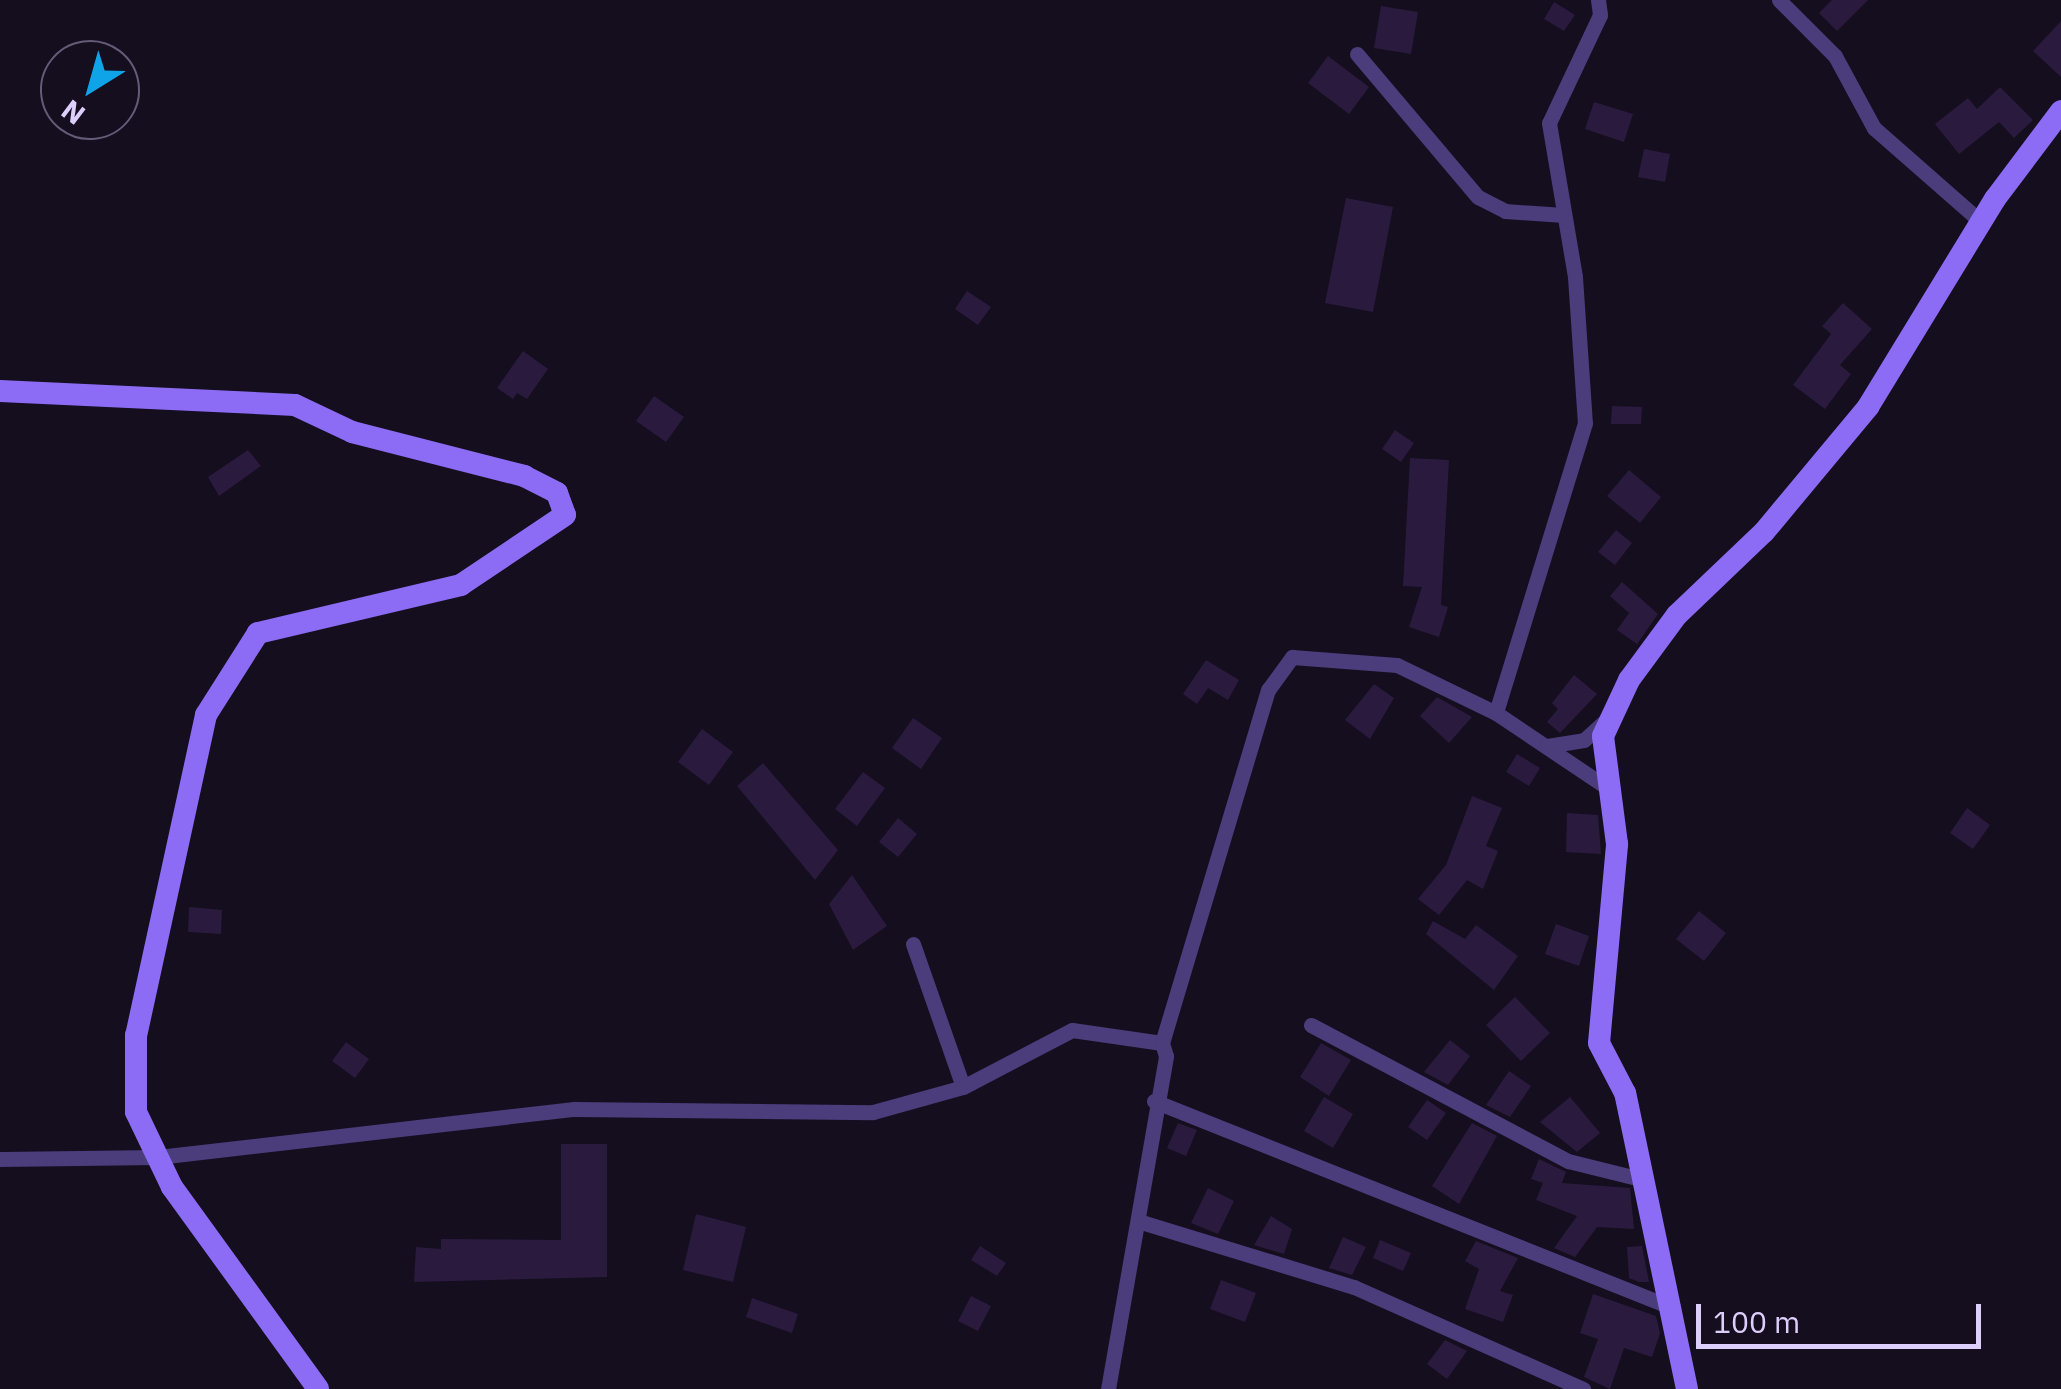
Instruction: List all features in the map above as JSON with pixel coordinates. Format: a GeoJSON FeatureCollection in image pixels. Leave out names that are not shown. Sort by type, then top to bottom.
{"type":"FeatureCollection","features":[{"type":"Feature","properties":{"kind":"street"},"geometry":{"type":"LineString","coordinates":[[1496,712],[1585,423],[1564,214],[1549,122],[1600,16],[1598,0]]}},
{"type":"Feature","properties":{"kind":"street"},"geometry":{"type":"LineString","coordinates":[[1779,0],[1835,56],[1874,128],[1982,222]]}},
{"type":"Feature","properties":{"kind":"street"},"geometry":{"type":"LineString","coordinates":[[1357,54],[1478,197],[1505,211],[1564,214]]}},
{"type":"Feature","properties":{"kind":"street"},"geometry":{"type":"LineString","coordinates":[[1687,1389],[1624,1093],[1600,1044],[1617,844],[1602,736],[1677,615],[1764,532],[1868,407],[1982,222],[2061,111]]}},
{"type":"Feature","properties":{"kind":"street"},"geometry":{"type":"LineString","coordinates":[[0,391],[295,405],[352,432],[524,476],[557,493],[565,515],[462,585],[258,633],[227,673],[206,714],[136,1035],[136,1112],[158,1157],[318,1389]]}},
{"type":"Feature","properties":{"kind":"street"},"geometry":{"type":"LineString","coordinates":[[1108,1389],[1154,1101],[1166,1056],[1162,1043],[1268,690],[1292,657],[1396,666],[1496,712],[1610,789]]}},
{"type":"Feature","properties":{"kind":"street"},"geometry":{"type":"LineString","coordinates":[[1546,746],[1584,740],[1613,714]]}},
{"type":"Feature","properties":{"kind":"street"},"geometry":{"type":"LineString","coordinates":[[913,944],[963,1087]]}},
{"type":"Feature","properties":{"kind":"street"},"geometry":{"type":"LineString","coordinates":[[1311,1026],[1568,1161],[1645,1180]]}},
{"type":"Feature","properties":{"kind":"street"},"geometry":{"type":"LineString","coordinates":[[0,1159],[158,1157],[574,1109],[873,1112],[963,1087],[1072,1030],[1162,1043]]}},
{"type":"Feature","properties":{"kind":"street"},"geometry":{"type":"LineString","coordinates":[[1154,1101],[1672,1308]]}},
{"type":"Feature","properties":{"kind":"street"},"geometry":{"type":"LineString","coordinates":[[1138,1220],[1354,1288],[1583,1389]]}},
{"type":"Feature","properties":{"kind":"building"},"geometry":{"type":"Polygon","coordinates":[[[1832,0],[1868,0],[1837,31],[1819,13],[1832,0]]]}},
{"type":"Feature","properties":{"kind":"building"},"geometry":{"type":"Polygon","coordinates":[[[1554,2],[1575,15],[1564,31],[1544,19],[1554,2]]]}},
{"type":"Feature","properties":{"kind":"building"},"geometry":{"type":"Polygon","coordinates":[[[1381,6],[1418,12],[1411,54],[1374,48],[1381,6]]]}},
{"type":"Feature","properties":{"kind":"building"},"geometry":{"type":"Polygon","coordinates":[[[2061,21],[2061,77],[2033,51],[2061,21]]]}},
{"type":"Feature","properties":{"kind":"building"},"geometry":{"type":"Polygon","coordinates":[[[1328,56],[1369,87],[1349,114],[1308,83],[1328,56]]]}},
{"type":"Feature","properties":{"kind":"building"},"geometry":{"type":"Polygon","coordinates":[[[2000,87],[2033,120],[2014,138],[1999,122],[1959,154],[1935,124],[1968,98],[1977,109],[2000,87]]]}},
{"type":"Feature","properties":{"kind":"building"},"geometry":{"type":"Polygon","coordinates":[[[1594,102],[1633,114],[1624,142],[1585,129],[1594,102]]]}},
{"type":"Feature","properties":{"kind":"building"},"geometry":{"type":"Polygon","coordinates":[[[1644,149],[1670,154],[1665,182],[1638,177],[1644,149]]]}},
{"type":"Feature","properties":{"kind":"building"},"geometry":{"type":"Polygon","coordinates":[[[1346,198],[1393,207],[1373,312],[1325,303],[1346,198]]]}},
{"type":"Feature","properties":{"kind":"building"},"geometry":{"type":"Polygon","coordinates":[[[967,291],[991,307],[978,325],[955,309],[967,291]]]}},
{"type":"Feature","properties":{"kind":"building"},"geometry":{"type":"Polygon","coordinates":[[[1843,303],[1872,329],[1840,365],[1851,374],[1825,409],[1793,385],[1831,334],[1822,326],[1843,303]]]}},
{"type":"Feature","properties":{"kind":"building"},"geometry":{"type":"Polygon","coordinates":[[[523,351],[548,369],[527,399],[517,393],[513,399],[497,388],[523,351]]]}},
{"type":"Feature","properties":{"kind":"building"},"geometry":{"type":"Polygon","coordinates":[[[654,396],[684,417],[666,442],[636,421],[654,396]]]}},
{"type":"Feature","properties":{"kind":"building"},"geometry":{"type":"Polygon","coordinates":[[[1612,406],[1642,407],[1641,424],[1611,424],[1612,406]]]}},
{"type":"Feature","properties":{"kind":"building"},"geometry":{"type":"Polygon","coordinates":[[[1395,430],[1414,443],[1401,462],[1382,449],[1395,430]]]}},
{"type":"Feature","properties":{"kind":"building"},"geometry":{"type":"Polygon","coordinates":[[[248,450],[261,466],[219,496],[208,477],[248,450]]]}},
{"type":"Feature","properties":{"kind":"building"},"geometry":{"type":"Polygon","coordinates":[[[1410,458],[1449,460],[1441,605],[1448,607],[1439,637],[1409,627],[1422,587],[1403,586],[1410,458]]]}},
{"type":"Feature","properties":{"kind":"building"},"geometry":{"type":"Polygon","coordinates":[[[1629,470],[1661,497],[1640,523],[1607,496],[1629,470]]]}},
{"type":"Feature","properties":{"kind":"building"},"geometry":{"type":"Polygon","coordinates":[[[1616,530],[1632,543],[1615,565],[1598,552],[1616,530]]]}},
{"type":"Feature","properties":{"kind":"building"},"geometry":{"type":"Polygon","coordinates":[[[1622,582],[1658,614],[1637,644],[1617,630],[1629,613],[1610,596],[1622,582]]]}},
{"type":"Feature","properties":{"kind":"building"},"geometry":{"type":"Polygon","coordinates":[[[1206,660],[1239,680],[1228,700],[1208,688],[1197,704],[1183,694],[1206,660]]]}},
{"type":"Feature","properties":{"kind":"building"},"geometry":{"type":"Polygon","coordinates":[[[1574,675],[1597,694],[1560,733],[1547,722],[1558,709],[1552,703],[1574,675]]]}},
{"type":"Feature","properties":{"kind":"building"},"geometry":{"type":"Polygon","coordinates":[[[1374,684],[1394,698],[1370,739],[1345,720],[1374,684]]]}},
{"type":"Feature","properties":{"kind":"building"},"geometry":{"type":"Polygon","coordinates":[[[1437,697],[1472,717],[1449,743],[1420,716],[1437,697]]]}},
{"type":"Feature","properties":{"kind":"building"},"geometry":{"type":"Polygon","coordinates":[[[913,718],[942,738],[921,769],[892,748],[913,718]]]}},
{"type":"Feature","properties":{"kind":"building"},"geometry":{"type":"Polygon","coordinates":[[[702,729],[733,752],[709,785],[678,762],[702,729]]]}},
{"type":"Feature","properties":{"kind":"building"},"geometry":{"type":"Polygon","coordinates":[[[1517,754],[1540,768],[1529,786],[1506,772],[1517,754]]]}},
{"type":"Feature","properties":{"kind":"building"},"geometry":{"type":"Polygon","coordinates":[[[763,763],[838,850],[815,880],[737,786],[763,763]]]}},
{"type":"Feature","properties":{"kind":"building"},"geometry":{"type":"Polygon","coordinates":[[[863,772],[885,788],[857,826],[835,809],[863,772]]]}},
{"type":"Feature","properties":{"kind":"building"},"geometry":{"type":"Polygon","coordinates":[[[1472,796],[1502,808],[1486,846],[1498,851],[1483,889],[1467,880],[1439,915],[1418,899],[1446,865],[1472,796]]]}},
{"type":"Feature","properties":{"kind":"building"},"geometry":{"type":"Polygon","coordinates":[[[1967,808],[1990,825],[1973,849],[1950,833],[1967,808]]]}},
{"type":"Feature","properties":{"kind":"building"},"geometry":{"type":"Polygon","coordinates":[[[1567,813],[1598,815],[1601,854],[1566,852],[1567,813]]]}},
{"type":"Feature","properties":{"kind":"building"},"geometry":{"type":"Polygon","coordinates":[[[898,818],[917,834],[898,857],[879,842],[898,818]]]}},
{"type":"Feature","properties":{"kind":"building"},"geometry":{"type":"Polygon","coordinates":[[[852,875],[887,926],[853,950],[829,904],[852,875]]]}},
{"type":"Feature","properties":{"kind":"building"},"geometry":{"type":"Polygon","coordinates":[[[189,907],[222,910],[221,934],[188,932],[189,907]]]}},
{"type":"Feature","properties":{"kind":"building"},"geometry":{"type":"Polygon","coordinates":[[[1699,911],[1726,933],[1704,961],[1676,939],[1699,911]]]}},
{"type":"Feature","properties":{"kind":"building"},"geometry":{"type":"Polygon","coordinates":[[[1433,921],[1465,939],[1476,925],[1518,956],[1494,990],[1426,934],[1433,921]]]}},
{"type":"Feature","properties":{"kind":"building"},"geometry":{"type":"Polygon","coordinates":[[[1556,924],[1589,936],[1579,966],[1545,954],[1556,924]]]}},
{"type":"Feature","properties":{"kind":"building"},"geometry":{"type":"Polygon","coordinates":[[[1515,997],[1550,1033],[1521,1061],[1486,1025],[1515,997]]]}},
{"type":"Feature","properties":{"kind":"building"},"geometry":{"type":"Polygon","coordinates":[[[1450,1040],[1470,1056],[1448,1085],[1424,1072],[1450,1040]]]}},
{"type":"Feature","properties":{"kind":"building"},"geometry":{"type":"Polygon","coordinates":[[[346,1042],[369,1059],[355,1078],[332,1061],[346,1042]]]}},
{"type":"Feature","properties":{"kind":"building"},"geometry":{"type":"Polygon","coordinates":[[[1321,1043],[1351,1060],[1329,1096],[1300,1077],[1321,1043]]]}},
{"type":"Feature","properties":{"kind":"building"},"geometry":{"type":"Polygon","coordinates":[[[1509,1071],[1531,1086],[1510,1117],[1486,1105],[1509,1071]]]}},
{"type":"Feature","properties":{"kind":"building"},"geometry":{"type":"Polygon","coordinates":[[[1324,1097],[1353,1114],[1333,1148],[1304,1131],[1324,1097]]]}},
{"type":"Feature","properties":{"kind":"building"},"geometry":{"type":"Polygon","coordinates":[[[1570,1097],[1600,1133],[1577,1152],[1540,1122],[1570,1097]]]}},
{"type":"Feature","properties":{"kind":"building"},"geometry":{"type":"Polygon","coordinates":[[[1427,1100],[1446,1113],[1427,1140],[1408,1127],[1427,1100]]]}},
{"type":"Feature","properties":{"kind":"building"},"geometry":{"type":"Polygon","coordinates":[[[1178,1123],[1197,1130],[1186,1156],[1167,1148],[1178,1123]]]}},
{"type":"Feature","properties":{"kind":"building"},"geometry":{"type":"Polygon","coordinates":[[[1472,1123],[1497,1136],[1459,1204],[1432,1186],[1472,1123]]]}},
{"type":"Feature","properties":{"kind":"building"},"geometry":{"type":"Polygon","coordinates":[[[561,1144],[607,1144],[607,1277],[414,1282],[416,1247],[441,1249],[441,1239],[561,1240],[561,1144]]]}},
{"type":"Feature","properties":{"kind":"building"},"geometry":{"type":"Polygon","coordinates":[[[1539,1159],[1566,1172],[1562,1183],[1630,1188],[1634,1229],[1597,1227],[1575,1257],[1554,1248],[1577,1216],[1536,1200],[1543,1183],[1531,1179],[1539,1159]]]}},
{"type":"Feature","properties":{"kind":"building"},"geometry":{"type":"Polygon","coordinates":[[[1208,1188],[1234,1201],[1218,1234],[1191,1223],[1208,1188]]]}},
{"type":"Feature","properties":{"kind":"building"},"geometry":{"type":"Polygon","coordinates":[[[696,1214],[746,1227],[733,1282],[683,1270],[696,1214]]]}},
{"type":"Feature","properties":{"kind":"building"},"geometry":{"type":"Polygon","coordinates":[[[1271,1216],[1292,1229],[1284,1254],[1254,1245],[1271,1216]]]}},
{"type":"Feature","properties":{"kind":"building"},"geometry":{"type":"Polygon","coordinates":[[[1343,1237],[1366,1247],[1352,1275],[1329,1268],[1343,1237]]]}},
{"type":"Feature","properties":{"kind":"building"},"geometry":{"type":"Polygon","coordinates":[[[1380,1240],[1411,1253],[1403,1271],[1373,1258],[1380,1240]]]}},
{"type":"Feature","properties":{"kind":"building"},"geometry":{"type":"Polygon","coordinates":[[[1476,1241],[1518,1258],[1500,1291],[1513,1295],[1503,1322],[1465,1309],[1479,1269],[1465,1261],[1476,1241]]]}},
{"type":"Feature","properties":{"kind":"building"},"geometry":{"type":"Polygon","coordinates":[[[980,1246],[1006,1263],[997,1276],[971,1260],[980,1246]]]}},
{"type":"Feature","properties":{"kind":"building"},"geometry":{"type":"Polygon","coordinates":[[[1642,1246],[1649,1282],[1629,1278],[1627,1247],[1642,1246]]]}},
{"type":"Feature","properties":{"kind":"building"},"geometry":{"type":"Polygon","coordinates":[[[1221,1280],[1256,1293],[1245,1322],[1210,1309],[1221,1280]]]}},
{"type":"Feature","properties":{"kind":"building"},"geometry":{"type":"Polygon","coordinates":[[[1593,1294],[1656,1316],[1660,1333],[1652,1357],[1624,1348],[1610,1389],[1584,1377],[1598,1339],[1580,1333],[1593,1294]]]}},
{"type":"Feature","properties":{"kind":"building"},"geometry":{"type":"Polygon","coordinates":[[[971,1296],[991,1306],[978,1331],[958,1321],[971,1296]]]}},
{"type":"Feature","properties":{"kind":"building"},"geometry":{"type":"Polygon","coordinates":[[[752,1298],[798,1314],[792,1333],[746,1317],[752,1298]]]}},
{"type":"Feature","properties":{"kind":"building"},"geometry":{"type":"Polygon","coordinates":[[[1445,1340],[1467,1351],[1447,1379],[1427,1364],[1445,1340]]]}}]}
